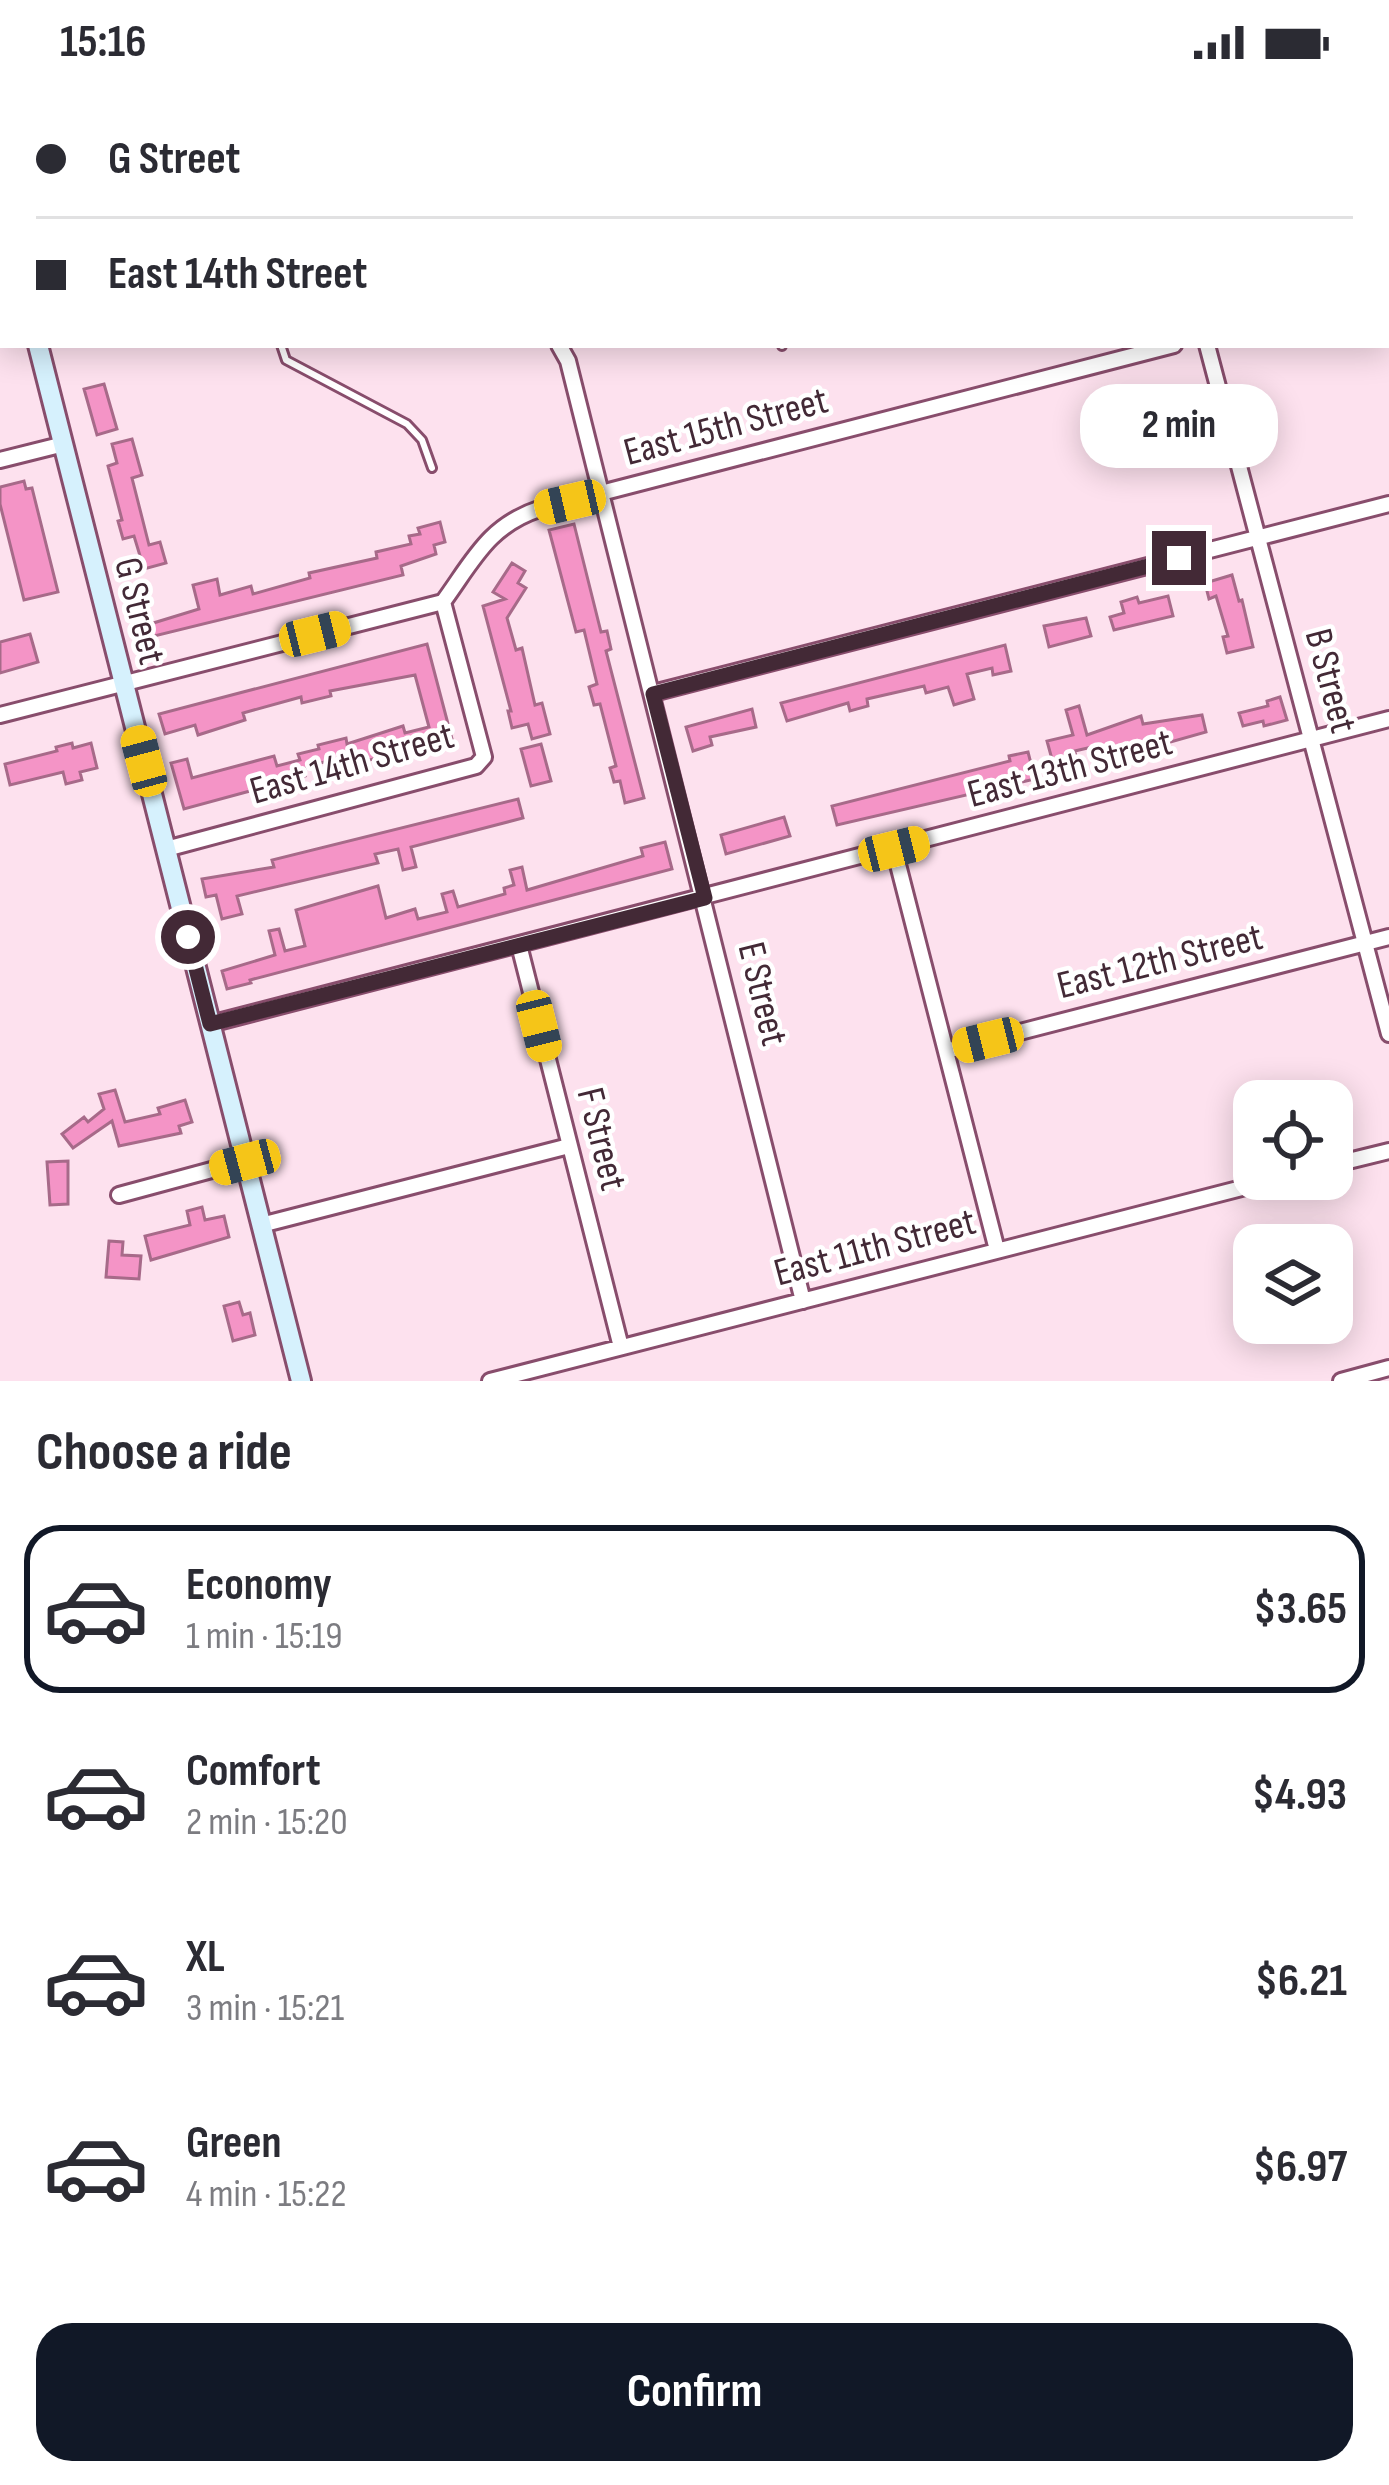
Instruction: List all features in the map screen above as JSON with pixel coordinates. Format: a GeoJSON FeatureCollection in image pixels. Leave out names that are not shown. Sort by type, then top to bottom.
{"type":"FeatureCollection","features":[{"type":"Feature","properties":{"kind":"main road","name":"G Street"},"geometry":{"type":"LineString","coordinates":[[39,348],[301,1381]]}},
{"type":"Feature","properties":{"kind":"street"},"geometry":{"type":"LineString","coordinates":[[561,348],[602,494]]}},
{"type":"Feature","properties":{"kind":"street","name":"East 15th Street"},"geometry":{"type":"LineString","coordinates":[[443,602],[488,538],[515,517],[1162,348]]}},
{"type":"Feature","properties":{"kind":"street","name":"B Street"},"geometry":{"type":"LineString","coordinates":[[1208,348],[1389,1034]]}},
{"type":"Feature","properties":{"kind":"street"},"geometry":{"type":"LineString","coordinates":[[0,460],[64,444]]}},
{"type":"Feature","properties":{"kind":"street","name":"E Street"},"geometry":{"type":"LineString","coordinates":[[602,494],[803,1300]]}},
{"type":"Feature","properties":{"kind":"street"},"geometry":{"type":"LineString","coordinates":[[653,694],[1389,504]]}},
{"type":"Feature","properties":{"kind":"street"},"geometry":{"type":"LineString","coordinates":[[0,715],[443,602]]}},
{"type":"Feature","properties":{"kind":"street","name":"East 14th Street"},"geometry":{"type":"LineString","coordinates":[[166,849],[476,766],[484,757],[443,602]]}},
{"type":"Feature","properties":{"kind":"street","name":"East 13th Street"},"geometry":{"type":"LineString","coordinates":[[210,1024],[1389,719]]}},
{"type":"Feature","properties":{"kind":"street"},"geometry":{"type":"LineString","coordinates":[[894,849],[997,1250]]}},
{"type":"Feature","properties":{"kind":"street","name":"East 12th Street"},"geometry":{"type":"LineString","coordinates":[[946,1051],[1389,937]]}},
{"type":"Feature","properties":{"kind":"street","name":"F Street"},"geometry":{"type":"LineString","coordinates":[[519,945],[621,1347]]}},
{"type":"Feature","properties":{"kind":"street"},"geometry":{"type":"LineString","coordinates":[[261,1226],[569,1146]]}},
{"type":"Feature","properties":{"kind":"street"},"geometry":{"type":"LineString","coordinates":[[1353,1159],[1389,1150]]}},
{"type":"Feature","properties":{"kind":"street"},"geometry":{"type":"LineString","coordinates":[[119,1195],[245,1162]]}},
{"type":"Feature","properties":{"kind":"street","name":"East 11th Street"},"geometry":{"type":"LineString","coordinates":[[490,1381],[1233,1190]]}},
{"type":"Feature","properties":{"kind":"street"},"geometry":{"type":"LineString","coordinates":[[1341,1381],[1389,1368]]}},
{"type":"Feature","properties":{"kind":"lane"},"geometry":{"type":"LineString","coordinates":[[282,348],[286,360],[407,424],[422,440],[432,467]]}},
{"type":"Feature","properties":{"kind":"building"},"geometry":{"type":"Polygon","coordinates":[[[104,384],[117,429],[97,435],[84,389],[104,384]]]}},
{"type":"Feature","properties":{"kind":"building"},"geometry":{"type":"Polygon","coordinates":[[[132,439],[142,475],[132,478],[149,545],[160,542],[166,563],[144,569],[134,536],[123,539],[108,466],[117,463],[112,444],[132,439]]]}},
{"type":"Feature","properties":{"kind":"building"},"geometry":{"type":"Polygon","coordinates":[[[24,481],[26,489],[32,488],[58,592],[24,600],[0,487],[24,481]]]}},
{"type":"Feature","properties":{"kind":"building"},"geometry":{"type":"Polygon","coordinates":[[[440,522],[445,542],[434,545],[436,554],[401,566],[403,575],[138,640],[132,618],[147,614],[150,624],[199,609],[193,585],[217,579],[220,595],[251,586],[253,594],[310,578],[309,573],[377,558],[376,552],[411,544],[409,536],[420,534],[418,528],[440,522]]]}},
{"type":"Feature","properties":{"kind":"building"},"geometry":{"type":"Polygon","coordinates":[[[574,524],[601,632],[607,631],[611,649],[606,651],[644,798],[625,803],[620,781],[614,782],[610,768],[616,766],[600,704],[594,705],[589,687],[597,684],[584,630],[576,632],[549,530],[574,524]]]}},
{"type":"Feature","properties":{"kind":"building"},"geometry":{"type":"Polygon","coordinates":[[[512,563],[525,571],[518,583],[526,588],[507,618],[516,650],[522,648],[535,705],[542,703],[550,734],[532,739],[528,724],[512,728],[483,606],[505,599],[493,592],[512,563]]]}},
{"type":"Feature","properties":{"kind":"building"},"geometry":{"type":"Polygon","coordinates":[[[1232,575],[1253,647],[1227,653],[1223,637],[1228,636],[1216,596],[1209,599],[1205,583],[1232,575]]]}},
{"type":"Feature","properties":{"kind":"building"},"geometry":{"type":"Polygon","coordinates":[[[1168,596],[1173,616],[1114,630],[1110,617],[1124,613],[1121,602],[1168,596]]]}},
{"type":"Feature","properties":{"kind":"building"},"geometry":{"type":"Polygon","coordinates":[[[1086,618],[1091,636],[1049,647],[1044,626],[1086,618]]]}},
{"type":"Feature","properties":{"kind":"building"},"geometry":{"type":"Polygon","coordinates":[[[30,634],[38,662],[0,673],[0,642],[30,634]]]}},
{"type":"Feature","properties":{"kind":"building"},"geometry":{"type":"Polygon","coordinates":[[[427,644],[452,739],[334,769],[331,760],[303,770],[305,776],[184,809],[171,763],[187,759],[192,778],[274,756],[277,766],[300,760],[298,754],[319,749],[318,745],[346,738],[347,744],[403,726],[405,733],[429,727],[415,675],[243,713],[245,720],[198,735],[195,725],[165,734],[159,714],[427,644]]]}},
{"type":"Feature","properties":{"kind":"building"},"geometry":{"type":"Polygon","coordinates":[[[1005,645],[1011,671],[993,675],[992,668],[967,674],[974,699],[954,705],[948,687],[926,693],[924,686],[867,699],[868,706],[850,711],[848,703],[787,721],[781,703],[1005,645]]]}},
{"type":"Feature","properties":{"kind":"building"},"geometry":{"type":"Polygon","coordinates":[[[1280,697],[1287,720],[1243,726],[1239,713],[1268,706],[1267,701],[1280,697]]]}},
{"type":"Feature","properties":{"kind":"building"},"geometry":{"type":"Polygon","coordinates":[[[1079,706],[1087,735],[1141,716],[1143,724],[1202,715],[1206,732],[1100,762],[1096,746],[1053,763],[1047,741],[1073,735],[1066,710],[1079,706]]]}},
{"type":"Feature","properties":{"kind":"building"},"geometry":{"type":"Polygon","coordinates":[[[752,709],[756,727],[710,737],[712,745],[693,751],[686,727],[752,709]]]}},
{"type":"Feature","properties":{"kind":"building"},"geometry":{"type":"Polygon","coordinates":[[[72,743],[73,748],[91,743],[97,768],[80,772],[82,780],[66,784],[63,772],[10,785],[5,764],[72,743]]]}},
{"type":"Feature","properties":{"kind":"building"},"geometry":{"type":"Polygon","coordinates":[[[541,744],[551,781],[531,786],[521,749],[541,744]]]}},
{"type":"Feature","properties":{"kind":"building"},"geometry":{"type":"Polygon","coordinates":[[[1028,752],[1035,779],[837,825],[832,806],[1010,761],[1009,756],[1028,752]]]}},
{"type":"Feature","properties":{"kind":"building"},"geometry":{"type":"Polygon","coordinates":[[[518,799],[523,818],[411,847],[416,867],[403,870],[398,849],[375,854],[378,863],[237,896],[242,914],[222,919],[216,895],[206,897],[202,879],[274,867],[272,860],[518,799]]]}},
{"type":"Feature","properties":{"kind":"building"},"geometry":{"type":"Polygon","coordinates":[[[784,817],[790,836],[726,854],[721,835],[784,817]]]}},
{"type":"Feature","properties":{"kind":"building"},"geometry":{"type":"Polygon","coordinates":[[[665,842],[672,869],[227,989],[222,971],[275,955],[269,931],[279,929],[285,951],[305,946],[296,910],[378,886],[386,918],[415,909],[418,919],[447,912],[442,894],[453,891],[458,907],[505,894],[504,888],[514,885],[510,870],[522,867],[527,890],[643,856],[641,848],[665,842]]]}},
{"type":"Feature","properties":{"kind":"building"},"geometry":{"type":"Polygon","coordinates":[[[115,1090],[125,1122],[160,1114],[158,1108],[185,1100],[192,1122],[179,1126],[181,1133],[119,1146],[112,1121],[73,1148],[62,1134],[104,1109],[99,1094],[115,1090]]]}},
{"type":"Feature","properties":{"kind":"building"},"geometry":{"type":"Polygon","coordinates":[[[68,1161],[68,1204],[50,1205],[47,1162],[68,1161]]]}},
{"type":"Feature","properties":{"kind":"building"},"geometry":{"type":"Polygon","coordinates":[[[202,1207],[205,1220],[224,1216],[229,1237],[151,1260],[145,1236],[190,1225],[187,1211],[202,1207]]]}},
{"type":"Feature","properties":{"kind":"building"},"geometry":{"type":"Polygon","coordinates":[[[109,1241],[123,1242],[122,1255],[141,1256],[139,1279],[106,1277],[109,1241]]]}},
{"type":"Feature","properties":{"kind":"building"},"geometry":{"type":"Polygon","coordinates":[[[239,1302],[243,1315],[250,1313],[255,1335],[233,1341],[224,1306],[239,1302]]]}},
{"type":"Feature","properties":{"kind":"route"},"geometry":{"type":"LineString","coordinates":[[188,937],[210,1024],[705,898],[653,694],[1179,558]]}}]}
